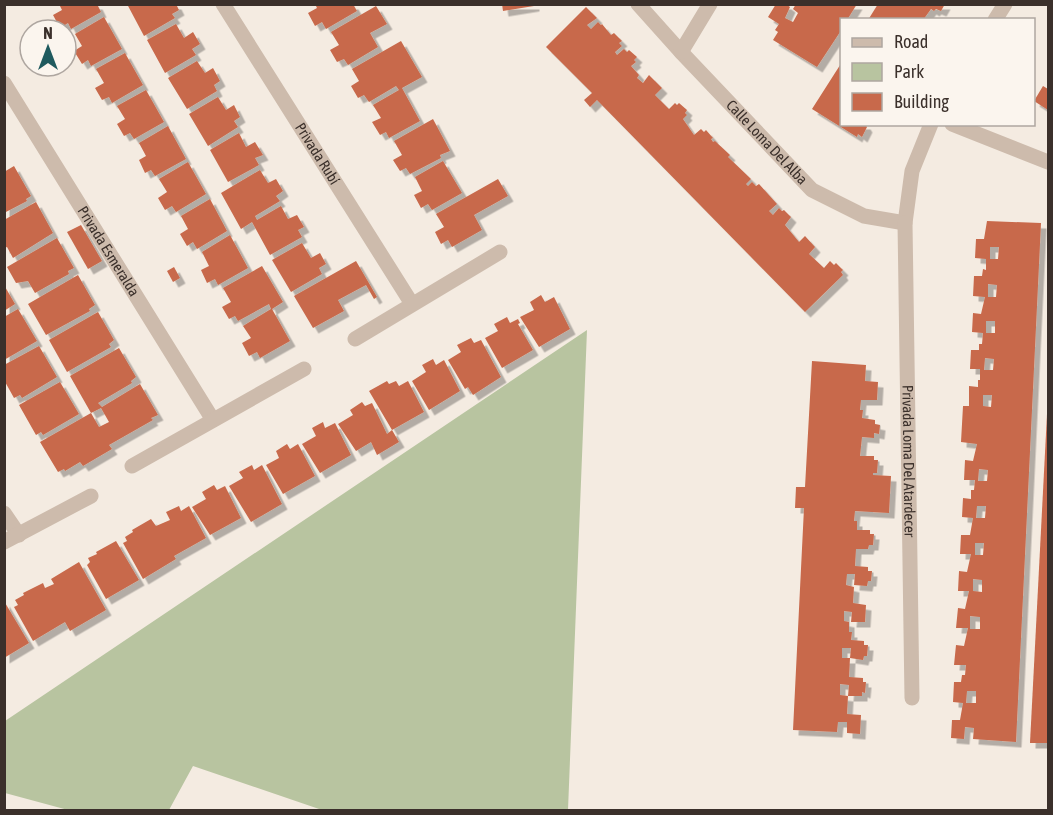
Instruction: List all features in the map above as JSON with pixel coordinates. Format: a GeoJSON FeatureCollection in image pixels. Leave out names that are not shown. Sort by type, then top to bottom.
{"type":"FeatureCollection","features":[{"type":"Feature","properties":{"kind":"street","name":"Privada Rubí"},"geometry":{"type":"LineString","coordinates":[[223,4],[412,304]]}},
{"type":"Feature","properties":{"kind":"street","name":"Calle Loma Del Alba"},"geometry":{"type":"LineString","coordinates":[[638,4],[812,190],[864,216],[905,223]]}},
{"type":"Feature","properties":{"kind":"street"},"geometry":{"type":"LineString","coordinates":[[681,52],[710,4]]}},
{"type":"Feature","properties":{"kind":"street"},"geometry":{"type":"LineString","coordinates":[[996,18],[1005,4]]}},
{"type":"Feature","properties":{"kind":"street","name":"Privada Esmeralda"},"geometry":{"type":"LineString","coordinates":[[4,83],[213,420]]}},
{"type":"Feature","properties":{"kind":"street","name":"Privada Loma Del Atardecer"},"geometry":{"type":"LineString","coordinates":[[912,698],[905,223],[912,171],[930,126]]}},
{"type":"Feature","properties":{"kind":"street"},"geometry":{"type":"LineString","coordinates":[[957,126],[1048,162]]}},
{"type":"Feature","properties":{"kind":"street"},"geometry":{"type":"LineString","coordinates":[[356,339],[500,252]]}},
{"type":"Feature","properties":{"kind":"street"},"geometry":{"type":"LineString","coordinates":[[132,466],[304,369]]}},
{"type":"Feature","properties":{"kind":"street"},"geometry":{"type":"LineString","coordinates":[[4,513],[12,539],[92,495]]}},
{"type":"Feature","properties":{"kind":"green space"},"geometry":{"type":"Polygon","coordinates":[[[587,330],[568,810],[322,810],[193,766],[169,810],[68,810],[5,793],[5,721],[587,330]]]}},
{"type":"Feature","properties":{"kind":"building"},"geometry":{"type":"Polygon","coordinates":[[[59,4],[97,4],[101,12],[78,25],[78,18],[55,18],[53,15],[62,10],[59,4]]]}},
{"type":"Feature","properties":{"kind":"building"},"geometry":{"type":"Polygon","coordinates":[[[127,4],[176,4],[179,10],[172,14],[175,18],[144,36],[127,4]]]}},
{"type":"Feature","properties":{"kind":"building"},"geometry":{"type":"Polygon","coordinates":[[[315,4],[353,4],[357,11],[326,29],[322,22],[315,26],[308,13],[317,8],[315,4]]]}},
{"type":"Feature","properties":{"kind":"building"},"geometry":{"type":"Polygon","coordinates":[[[502,4],[534,4],[534,6],[503,11],[502,4]]]}},
{"type":"Feature","properties":{"kind":"building"},"geometry":{"type":"Polygon","coordinates":[[[776,4],[786,4],[790,7],[785,18],[793,22],[798,13],[793,9],[796,4],[857,4],[848,18],[840,18],[840,32],[817,67],[773,40],[778,32],[775,30],[779,24],[768,17],[776,4]]]}},
{"type":"Feature","properties":{"kind":"building"},"geometry":{"type":"Polygon","coordinates":[[[878,4],[945,4],[941,11],[931,9],[924,18],[869,18],[878,4]]]}},
{"type":"Feature","properties":{"kind":"building"},"geometry":{"type":"Polygon","coordinates":[[[376,6],[387,24],[370,33],[378,47],[348,65],[344,59],[337,62],[330,50],[339,45],[331,32],[376,6]]]}},
{"type":"Feature","properties":{"kind":"building"},"geometry":{"type":"Polygon","coordinates":[[[586,7],[597,18],[587,25],[591,29],[598,22],[611,35],[614,33],[622,41],[619,43],[622,46],[615,52],[617,55],[624,49],[637,57],[634,60],[636,62],[631,66],[639,75],[637,78],[643,83],[649,75],[662,88],[655,95],[669,109],[675,103],[677,105],[679,103],[687,110],[685,113],[687,115],[683,119],[694,135],[701,129],[704,132],[706,130],[713,138],[711,139],[713,142],[715,141],[730,155],[728,157],[751,179],[746,184],[748,186],[752,182],[756,186],[759,184],[777,204],[769,211],[773,215],[779,208],[791,217],[785,225],[799,242],[805,236],[815,247],[809,254],[824,268],[830,261],[843,270],[841,272],[843,275],[805,312],[597,100],[590,107],[584,100],[592,93],[546,47],[586,7]]]}},
{"type":"Feature","properties":{"kind":"building"},"geometry":{"type":"Polygon","coordinates":[[[104,17],[122,49],[91,66],[88,60],[82,64],[78,58],[78,48],[82,46],[78,39],[78,32],[104,17]]]}},
{"type":"Feature","properties":{"kind":"building"},"geometry":{"type":"Polygon","coordinates":[[[176,24],[184,38],[193,32],[200,44],[192,49],[196,55],[165,73],[147,40],[176,24]]]}},
{"type":"Feature","properties":{"kind":"building"},"geometry":{"type":"Polygon","coordinates":[[[401,41],[422,77],[402,88],[420,121],[389,138],[386,132],[380,135],[372,122],[381,118],[373,105],[399,90],[396,86],[369,102],[364,95],[358,98],[351,86],[359,81],[352,69],[401,41]]]}},
{"type":"Feature","properties":{"kind":"building"},"geometry":{"type":"Polygon","coordinates":[[[125,53],[143,85],[112,103],[109,97],[102,100],[95,88],[104,83],[96,69],[125,53]]]}},
{"type":"Feature","properties":{"kind":"building"},"geometry":{"type":"Polygon","coordinates":[[[197,61],[205,73],[213,68],[220,81],[214,85],[217,91],[187,109],[168,78],[197,61]]]}},
{"type":"Feature","properties":{"kind":"building"},"geometry":{"type":"Polygon","coordinates":[[[840,65],[840,126],[867,127],[862,137],[858,134],[857,137],[812,109],[840,65]]]}},
{"type":"Feature","properties":{"kind":"building"},"geometry":{"type":"Polygon","coordinates":[[[1043,86],[1048,89],[1048,110],[1035,102],[1043,86]]]}},
{"type":"Feature","properties":{"kind":"building"},"geometry":{"type":"Polygon","coordinates":[[[146,90],[164,122],[134,139],[130,133],[124,136],[117,124],[125,119],[117,106],[146,90]]]}},
{"type":"Feature","properties":{"kind":"building"},"geometry":{"type":"Polygon","coordinates":[[[218,97],[226,110],[234,105],[240,117],[234,121],[238,127],[208,146],[189,114],[218,97]]]}},
{"type":"Feature","properties":{"kind":"building"},"geometry":{"type":"Polygon","coordinates":[[[433,119],[450,151],[410,174],[406,168],[400,171],[393,160],[402,155],[394,141],[433,119]]]}},
{"type":"Feature","properties":{"kind":"building"},"geometry":{"type":"Polygon","coordinates":[[[168,126],[186,159],[155,176],[151,170],[145,173],[139,160],[146,156],[139,143],[168,126]]]}},
{"type":"Feature","properties":{"kind":"building"},"geometry":{"type":"Polygon","coordinates":[[[239,133],[246,147],[255,142],[263,155],[255,158],[259,165],[228,182],[210,150],[239,133]]]}},
{"type":"Feature","properties":{"kind":"building"},"geometry":{"type":"Polygon","coordinates":[[[443,161],[462,193],[432,210],[428,204],[421,208],[414,195],[422,191],[415,177],[443,161]]]}},
{"type":"Feature","properties":{"kind":"building"},"geometry":{"type":"Polygon","coordinates":[[[188,162],[206,194],[176,212],[172,206],[165,210],[158,198],[167,192],[159,179],[188,162]]]}},
{"type":"Feature","properties":{"kind":"building"},"geometry":{"type":"Polygon","coordinates":[[[14,166],[31,196],[26,199],[27,201],[4,213],[4,172],[14,166]]]}},
{"type":"Feature","properties":{"kind":"building"},"geometry":{"type":"Polygon","coordinates":[[[260,170],[268,183],[276,179],[283,191],[276,196],[280,201],[255,216],[257,220],[281,206],[288,219],[297,215],[304,227],[298,230],[302,237],[270,255],[252,222],[241,229],[221,193],[260,170]]]}},
{"type":"Feature","properties":{"kind":"building"},"geometry":{"type":"Polygon","coordinates":[[[498,179],[508,196],[474,215],[482,230],[452,247],[448,240],[441,244],[435,232],[444,227],[436,214],[498,179]]]}},
{"type":"Feature","properties":{"kind":"building"},"geometry":{"type":"Polygon","coordinates":[[[210,199],[227,231],[197,249],[193,242],[187,246],[180,234],[188,229],[181,216],[210,199]]]}},
{"type":"Feature","properties":{"kind":"building"},"geometry":{"type":"Polygon","coordinates":[[[36,202],[53,233],[13,258],[7,247],[4,248],[4,220],[36,202]]]}},
{"type":"Feature","properties":{"kind":"building"},"geometry":{"type":"Polygon","coordinates":[[[987,221],[1041,223],[1016,742],[973,739],[974,728],[965,727],[964,739],[951,738],[952,720],[960,720],[963,703],[953,702],[954,682],[961,682],[962,675],[965,675],[966,665],[954,665],[956,645],[964,646],[968,628],[956,628],[958,608],[965,609],[969,591],[958,591],[959,571],[967,572],[971,554],[960,554],[961,535],[970,535],[973,518],[962,517],[963,498],[971,499],[971,490],[974,490],[975,480],[964,480],[965,460],[973,461],[977,444],[961,442],[963,406],[969,406],[969,386],[978,387],[978,380],[980,380],[980,369],[970,369],[971,350],[979,350],[979,344],[982,344],[983,333],[972,332],[973,313],[981,314],[985,297],[973,296],[974,276],[982,276],[983,269],[986,270],[986,259],[975,258],[976,239],[984,239],[987,221]],[[990,247],[990,259],[998,259],[999,247],[990,247]],[[988,284],[988,297],[996,297],[997,285],[988,284]],[[986,321],[986,333],[995,333],[995,321],[986,321]],[[985,358],[984,370],[993,370],[994,359],[985,358]],[[983,395],[983,406],[991,407],[992,395],[983,395]],[[979,469],[978,481],[987,481],[988,470],[979,469]],[[977,506],[976,518],[985,518],[986,506],[977,506]],[[975,543],[975,555],[983,555],[984,543],[975,543]],[[973,579],[973,591],[982,592],[982,580],[973,579]],[[970,616],[970,629],[980,629],[980,617],[970,616]],[[967,691],[966,703],[976,703],[976,691],[967,691]]]}},
{"type":"Feature","properties":{"kind":"building"},"geometry":{"type":"Polygon","coordinates":[[[81,225],[102,261],[88,269],[67,232],[81,225]]]}},
{"type":"Feature","properties":{"kind":"building"},"geometry":{"type":"Polygon","coordinates":[[[230,235],[248,268],[218,285],[215,279],[207,283],[201,270],[209,266],[202,252],[230,235]]]}},
{"type":"Feature","properties":{"kind":"building"},"geometry":{"type":"Polygon","coordinates":[[[57,238],[74,268],[68,271],[69,274],[35,293],[28,281],[16,283],[7,267],[57,238]]]}},
{"type":"Feature","properties":{"kind":"building"},"geometry":{"type":"Polygon","coordinates":[[[302,243],[311,258],[320,253],[326,264],[319,268],[322,274],[291,292],[272,260],[302,243]]]}},
{"type":"Feature","properties":{"kind":"building"},"geometry":{"type":"Polygon","coordinates":[[[356,261],[377,297],[374,299],[366,285],[338,300],[344,311],[313,328],[294,296],[356,261]]]}},
{"type":"Feature","properties":{"kind":"building"},"geometry":{"type":"Polygon","coordinates":[[[262,266],[283,302],[272,309],[290,341],[260,358],[257,352],[249,356],[242,343],[251,338],[243,326],[271,309],[269,304],[238,321],[235,316],[229,319],[222,307],[231,302],[223,288],[262,266]]]}},
{"type":"Feature","properties":{"kind":"building"},"geometry":{"type":"Polygon","coordinates":[[[174,267],[180,278],[173,282],[167,271],[174,267]]]}},
{"type":"Feature","properties":{"kind":"building"},"geometry":{"type":"Polygon","coordinates":[[[78,275],[95,305],[89,309],[90,311],[46,335],[28,304],[78,275]]]}},
{"type":"Feature","properties":{"kind":"building"},"geometry":{"type":"Polygon","coordinates":[[[4,285],[15,304],[4,311],[4,285]]]}},
{"type":"Feature","properties":{"kind":"building"},"geometry":{"type":"Polygon","coordinates":[[[541,295],[545,302],[554,297],[570,329],[539,347],[520,317],[534,310],[530,302],[541,295]]]}},
{"type":"Feature","properties":{"kind":"building"},"geometry":{"type":"Polygon","coordinates":[[[18,309],[37,341],[4,360],[4,317],[18,309]]]}},
{"type":"Feature","properties":{"kind":"building"},"geometry":{"type":"Polygon","coordinates":[[[98,312],[114,340],[109,344],[111,347],[67,372],[49,340],[98,312]]]}},
{"type":"Feature","properties":{"kind":"building"},"geometry":{"type":"Polygon","coordinates":[[[507,317],[510,323],[518,319],[520,323],[518,324],[533,350],[502,368],[485,338],[498,331],[494,324],[507,317]]]}},
{"type":"Feature","properties":{"kind":"building"},"geometry":{"type":"Polygon","coordinates":[[[471,338],[474,343],[481,340],[501,377],[473,395],[468,387],[465,389],[448,360],[461,352],[457,345],[471,338]]]}},
{"type":"Feature","properties":{"kind":"building"},"geometry":{"type":"Polygon","coordinates":[[[39,346],[57,377],[22,398],[20,395],[14,398],[4,380],[4,365],[39,346]]]}},
{"type":"Feature","properties":{"kind":"building"},"geometry":{"type":"Polygon","coordinates":[[[119,348],[136,377],[131,381],[132,383],[98,403],[102,407],[140,384],[158,415],[109,445],[112,449],[83,466],[80,462],[65,471],[64,469],[58,472],[40,442],[91,413],[70,376],[119,348]],[[101,408],[91,413],[99,427],[109,422],[101,408]]]}},
{"type":"Feature","properties":{"kind":"building"},"geometry":{"type":"Polygon","coordinates":[[[433,359],[436,365],[444,360],[460,391],[429,410],[412,381],[426,372],[422,365],[433,359]]]}},
{"type":"Feature","properties":{"kind":"building"},"geometry":{"type":"Polygon","coordinates":[[[812,361],[866,365],[865,381],[878,382],[877,400],[861,400],[860,410],[863,410],[862,418],[875,420],[875,424],[880,425],[879,434],[874,433],[874,438],[862,437],[860,456],[874,456],[874,460],[878,460],[877,473],[873,475],[891,476],[889,513],[855,511],[854,521],[857,521],[857,530],[870,530],[870,534],[874,534],[873,545],[869,545],[868,549],[856,549],[855,566],[868,567],[868,571],[872,571],[871,581],[868,581],[867,586],[854,585],[855,574],[847,574],[846,585],[854,587],[853,603],[866,605],[865,622],[851,622],[852,612],[844,611],[844,621],[849,622],[849,632],[852,632],[851,640],[864,641],[864,645],[868,645],[867,656],[864,656],[863,660],[850,658],[849,677],[863,678],[863,682],[866,682],[865,693],[862,692],[862,696],[848,696],[847,714],[861,715],[860,734],[847,733],[847,722],[838,722],[837,732],[793,730],[804,508],[795,508],[796,487],[805,487],[812,361]],[[842,648],[842,658],[850,658],[851,648],[842,648]],[[840,684],[840,695],[848,696],[849,685],[840,684]]]}},
{"type":"Feature","properties":{"kind":"building"},"geometry":{"type":"Polygon","coordinates":[[[387,381],[389,384],[396,381],[399,386],[408,381],[424,412],[392,430],[369,391],[387,381]]]}},
{"type":"Feature","properties":{"kind":"building"},"geometry":{"type":"Polygon","coordinates":[[[60,382],[79,414],[43,435],[41,432],[36,435],[19,405],[60,382]]]}},
{"type":"Feature","properties":{"kind":"building"},"geometry":{"type":"Polygon","coordinates":[[[362,402],[365,406],[372,403],[387,434],[392,430],[399,442],[377,455],[371,442],[356,451],[338,424],[353,415],[350,410],[362,402]]]}},
{"type":"Feature","properties":{"kind":"building"},"geometry":{"type":"Polygon","coordinates":[[[1047,414],[1048,743],[1030,743],[1047,414]]]}},
{"type":"Feature","properties":{"kind":"building"},"geometry":{"type":"Polygon","coordinates":[[[323,422],[325,428],[335,423],[351,455],[320,473],[302,444],[316,436],[312,428],[323,422]]]}},
{"type":"Feature","properties":{"kind":"building"},"geometry":{"type":"Polygon","coordinates":[[[287,444],[290,449],[298,444],[315,476],[283,494],[266,465],[279,458],[276,451],[287,444]]]}},
{"type":"Feature","properties":{"kind":"building"},"geometry":{"type":"Polygon","coordinates":[[[252,465],[254,470],[262,465],[282,504],[251,522],[229,486],[243,478],[239,472],[252,465]]]}},
{"type":"Feature","properties":{"kind":"building"},"geometry":{"type":"Polygon","coordinates":[[[214,485],[217,490],[225,486],[241,518],[210,535],[192,507],[206,499],[202,492],[214,485]]]}},
{"type":"Feature","properties":{"kind":"building"},"geometry":{"type":"Polygon","coordinates":[[[179,506],[181,511],[189,506],[206,538],[174,556],[176,559],[143,579],[123,543],[127,541],[125,537],[151,519],[156,526],[170,520],[166,512],[179,506]]]}},
{"type":"Feature","properties":{"kind":"building"},"geometry":{"type":"Polygon","coordinates":[[[116,541],[139,580],[106,599],[87,565],[90,562],[88,558],[116,541]]]}},
{"type":"Feature","properties":{"kind":"building"},"geometry":{"type":"Polygon","coordinates":[[[79,562],[106,610],[70,631],[65,622],[33,641],[14,607],[18,605],[15,600],[24,595],[23,593],[43,583],[45,588],[54,584],[51,579],[79,562]]]}},
{"type":"Feature","properties":{"kind":"building"},"geometry":{"type":"Polygon","coordinates":[[[4,601],[29,643],[4,658],[4,601]]]}}]}
